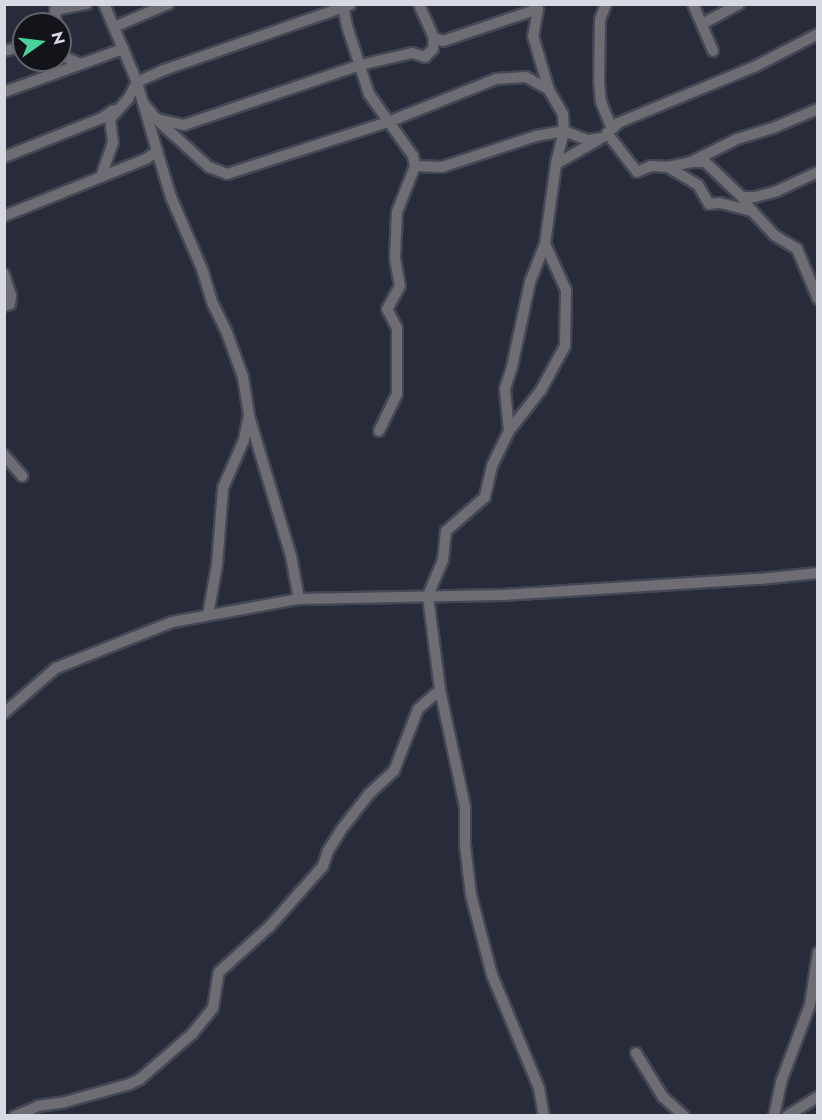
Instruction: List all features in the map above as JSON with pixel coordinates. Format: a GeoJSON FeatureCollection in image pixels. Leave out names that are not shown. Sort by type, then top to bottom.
{"type":"FeatureCollection","features":[{"type":"Feature","properties":{"kind":"street"},"geometry":{"type":"LineString","coordinates":[[56,7],[86,4]]}},
{"type":"Feature","properties":{"kind":"street"},"geometry":{"type":"LineString","coordinates":[[104,4],[137,82],[171,197],[202,269],[213,304],[227,333],[243,377],[249,416],[291,556],[299,599]]}},
{"type":"Feature","properties":{"kind":"street"},"geometry":{"type":"LineString","coordinates":[[156,119],[184,125],[360,65],[412,53],[425,57],[433,49],[434,38],[419,4]]}},
{"type":"Feature","properties":{"kind":"street"},"geometry":{"type":"LineString","coordinates":[[434,38],[443,41],[550,4]]}},
{"type":"Feature","properties":{"kind":"street"},"geometry":{"type":"LineString","coordinates":[[606,4],[600,20],[599,81],[607,133],[637,172],[651,166],[668,167],[691,162],[705,162],[742,197],[774,235],[797,249],[818,299]]}},
{"type":"Feature","properties":{"kind":"street"},"geometry":{"type":"LineString","coordinates":[[693,4],[713,51]]}},
{"type":"Feature","properties":{"kind":"street"},"geometry":{"type":"LineString","coordinates":[[702,24],[739,4]]}},
{"type":"Feature","properties":{"kind":"street"},"geometry":{"type":"LineString","coordinates":[[4,157],[102,118],[128,99],[137,82],[164,70],[346,5],[369,94],[413,156],[415,166],[397,212],[395,258],[400,286],[387,309],[397,328],[397,394],[379,431]]}},
{"type":"Feature","properties":{"kind":"street"},"geometry":{"type":"LineString","coordinates":[[114,27],[161,6]]}},
{"type":"Feature","properties":{"kind":"street"},"geometry":{"type":"LineString","coordinates":[[509,430],[505,388],[512,367],[530,282],[545,244],[556,164],[564,131],[563,114],[549,90],[533,36],[538,7]]}},
{"type":"Feature","properties":{"kind":"street"},"geometry":{"type":"LineString","coordinates":[[556,164],[607,133],[618,123],[754,67],[818,34]]}},
{"type":"Feature","properties":{"kind":"street"},"geometry":{"type":"LineString","coordinates":[[4,92],[123,49]]}},
{"type":"Feature","properties":{"kind":"street"},"geometry":{"type":"LineString","coordinates":[[72,60],[81,64]]}},
{"type":"Feature","properties":{"kind":"street"},"geometry":{"type":"LineString","coordinates":[[144,104],[156,119],[209,167],[227,174],[388,122],[496,79],[526,77],[549,90]]}},
{"type":"Feature","properties":{"kind":"street"},"geometry":{"type":"LineString","coordinates":[[101,177],[113,142],[110,120],[122,104]]}},
{"type":"Feature","properties":{"kind":"street"},"geometry":{"type":"LineString","coordinates":[[691,162],[736,139],[773,128],[818,108]]}},
{"type":"Feature","properties":{"kind":"street"},"geometry":{"type":"LineString","coordinates":[[415,166],[442,167],[537,136],[564,131],[588,140],[607,133]]}},
{"type":"Feature","properties":{"kind":"street"},"geometry":{"type":"LineString","coordinates":[[4,216],[146,159],[157,151]]}},
{"type":"Feature","properties":{"kind":"street"},"geometry":{"type":"LineString","coordinates":[[668,167],[698,185],[709,204],[720,203],[752,211]]}},
{"type":"Feature","properties":{"kind":"street"},"geometry":{"type":"LineString","coordinates":[[742,197],[755,197],[777,191],[818,172]]}},
{"type":"Feature","properties":{"kind":"street"},"geometry":{"type":"LineString","coordinates":[[544,1116],[539,1088],[492,975],[471,895],[465,845],[465,807],[440,690],[428,596],[443,560],[446,531],[485,497],[492,466],[509,430],[541,390],[565,346],[566,290],[545,244]]}},
{"type":"Feature","properties":{"kind":"street"},"geometry":{"type":"LineString","coordinates":[[4,274],[10,296],[10,304],[4,306]]}},
{"type":"Feature","properties":{"kind":"street"},"geometry":{"type":"LineString","coordinates":[[208,615],[217,565],[223,488],[244,440],[249,416]]}},
{"type":"Feature","properties":{"kind":"street"},"geometry":{"type":"LineString","coordinates":[[4,455],[22,476]]}},
{"type":"Feature","properties":{"kind":"street"},"geometry":{"type":"LineString","coordinates":[[4,713],[56,668],[171,622],[299,599],[526,593],[818,573]]}},
{"type":"Feature","properties":{"kind":"street"},"geometry":{"type":"LineString","coordinates":[[15,1116],[38,1106],[66,1102],[130,1084],[140,1079],[192,1034],[213,1008],[219,972],[270,926],[323,866],[341,830],[369,794],[394,771],[418,709],[440,690]]}},
{"type":"Feature","properties":{"kind":"street"},"geometry":{"type":"LineString","coordinates":[[774,1116],[781,1082],[810,1005],[818,953]]}},
{"type":"Feature","properties":{"kind":"street"},"geometry":{"type":"LineString","coordinates":[[636,1053],[663,1097],[684,1116]]}},
{"type":"Feature","properties":{"kind":"street"},"geometry":{"type":"LineString","coordinates":[[787,1116],[818,1097]]}}]}
